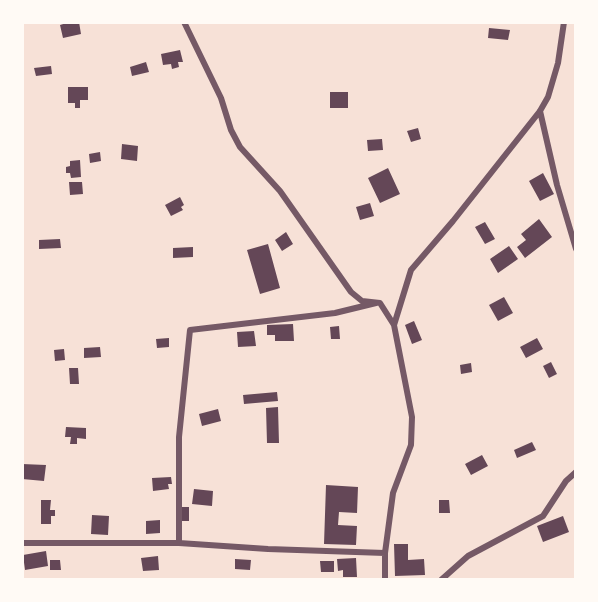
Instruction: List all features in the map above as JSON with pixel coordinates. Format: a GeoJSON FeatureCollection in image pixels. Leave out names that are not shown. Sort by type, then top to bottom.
{"type":"FeatureCollection","features":[{"type":"Feature","properties":{"kind":"street"},"geometry":{"type":"LineString","coordinates":[[184,22],[221,98],[231,130],[240,147],[280,191],[351,292],[362,301],[380,303],[394,325],[412,417],[412,429],[411,445],[393,494],[385,553],[385,579]]}},
{"type":"Feature","properties":{"kind":"street"},"geometry":{"type":"LineString","coordinates":[[394,325],[411,270],[540,111],[548,96],[558,63],[564,22]]}},
{"type":"Feature","properties":{"kind":"street"},"geometry":{"type":"LineString","coordinates":[[540,111],[557,185],[576,249]]}},
{"type":"Feature","properties":{"kind":"street"},"geometry":{"type":"LineString","coordinates":[[179,543],[179,437],[190,330],[335,313],[376,303]]}},
{"type":"Feature","properties":{"kind":"street"},"geometry":{"type":"LineString","coordinates":[[441,579],[468,556],[543,516],[566,480],[576,472]]}},
{"type":"Feature","properties":{"kind":"street"},"geometry":{"type":"LineString","coordinates":[[22,543],[179,543],[385,553]]}},
{"type":"Feature","properties":{"kind":"building"},"geometry":{"type":"Polygon","coordinates":[[[79,22],[81,34],[63,38],[60,25],[79,22]]]}},
{"type":"Feature","properties":{"kind":"building"},"geometry":{"type":"Polygon","coordinates":[[[489,28],[510,30],[508,40],[488,38],[489,28]]]}},
{"type":"Feature","properties":{"kind":"building"},"geometry":{"type":"Polygon","coordinates":[[[180,50],[183,62],[178,62],[179,67],[172,69],[171,64],[163,65],[161,54],[180,50]]]}},
{"type":"Feature","properties":{"kind":"building"},"geometry":{"type":"Polygon","coordinates":[[[146,62],[149,72],[132,76],[130,67],[146,62]]]}},
{"type":"Feature","properties":{"kind":"building"},"geometry":{"type":"Polygon","coordinates":[[[51,66],[52,74],[36,76],[34,68],[51,66]]]}},
{"type":"Feature","properties":{"kind":"building"},"geometry":{"type":"Polygon","coordinates":[[[68,87],[88,87],[88,100],[80,100],[80,108],[75,108],[75,103],[68,103],[68,87]]]}},
{"type":"Feature","properties":{"kind":"building"},"geometry":{"type":"Polygon","coordinates":[[[330,92],[348,92],[348,108],[330,108],[330,92]]]}},
{"type":"Feature","properties":{"kind":"building"},"geometry":{"type":"Polygon","coordinates":[[[418,128],[421,139],[411,142],[407,131],[418,128]]]}},
{"type":"Feature","properties":{"kind":"building"},"geometry":{"type":"Polygon","coordinates":[[[382,139],[383,150],[368,151],[367,140],[382,139]]]}},
{"type":"Feature","properties":{"kind":"building"},"geometry":{"type":"Polygon","coordinates":[[[122,144],[138,146],[137,161],[121,159],[122,144]]]}},
{"type":"Feature","properties":{"kind":"building"},"geometry":{"type":"Polygon","coordinates":[[[100,152],[101,161],[90,163],[89,154],[100,152]]]}},
{"type":"Feature","properties":{"kind":"building"},"geometry":{"type":"Polygon","coordinates":[[[80,160],[81,177],[71,178],[70,173],[66,173],[66,167],[70,166],[70,161],[80,160]]]}},
{"type":"Feature","properties":{"kind":"building"},"geometry":{"type":"Polygon","coordinates":[[[388,168],[400,194],[380,203],[368,178],[388,168]]]}},
{"type":"Feature","properties":{"kind":"building"},"geometry":{"type":"Polygon","coordinates":[[[543,173],[554,194],[540,201],[529,181],[543,173]]]}},
{"type":"Feature","properties":{"kind":"building"},"geometry":{"type":"Polygon","coordinates":[[[69,182],[82,182],[83,194],[70,195],[69,182]]]}},
{"type":"Feature","properties":{"kind":"building"},"geometry":{"type":"Polygon","coordinates":[[[180,197],[184,205],[181,207],[183,210],[171,216],[165,205],[180,197]]]}},
{"type":"Feature","properties":{"kind":"building"},"geometry":{"type":"Polygon","coordinates":[[[370,203],[374,216],[360,220],[356,207],[370,203]]]}},
{"type":"Feature","properties":{"kind":"building"},"geometry":{"type":"Polygon","coordinates":[[[539,219],[552,237],[525,258],[517,247],[526,240],[521,234],[539,219]]]}},
{"type":"Feature","properties":{"kind":"building"},"geometry":{"type":"Polygon","coordinates":[[[485,222],[495,239],[485,244],[475,227],[485,222]]]}},
{"type":"Feature","properties":{"kind":"building"},"geometry":{"type":"Polygon","coordinates":[[[286,232],[293,244],[282,251],[275,240],[286,232]]]}},
{"type":"Feature","properties":{"kind":"building"},"geometry":{"type":"Polygon","coordinates":[[[60,239],[61,248],[39,249],[39,240],[60,239]]]}},
{"type":"Feature","properties":{"kind":"building"},"geometry":{"type":"Polygon","coordinates":[[[268,244],[280,288],[260,294],[247,250],[268,244]]]}},
{"type":"Feature","properties":{"kind":"building"},"geometry":{"type":"Polygon","coordinates":[[[509,246],[518,259],[498,273],[490,259],[509,246]]]}},
{"type":"Feature","properties":{"kind":"building"},"geometry":{"type":"Polygon","coordinates":[[[193,247],[193,257],[173,258],[173,248],[193,247]]]}},
{"type":"Feature","properties":{"kind":"building"},"geometry":{"type":"Polygon","coordinates":[[[504,297],[513,313],[498,321],[489,305],[504,297]]]}},
{"type":"Feature","properties":{"kind":"building"},"geometry":{"type":"Polygon","coordinates":[[[414,321],[422,340],[412,344],[405,325],[414,321]]]}},
{"type":"Feature","properties":{"kind":"building"},"geometry":{"type":"Polygon","coordinates":[[[293,324],[294,341],[275,341],[275,335],[267,335],[267,325],[293,324]]]}},
{"type":"Feature","properties":{"kind":"building"},"geometry":{"type":"Polygon","coordinates":[[[339,326],[340,339],[331,339],[330,327],[339,326]]]}},
{"type":"Feature","properties":{"kind":"building"},"geometry":{"type":"Polygon","coordinates":[[[254,331],[256,346],[238,347],[237,332],[254,331]]]}},
{"type":"Feature","properties":{"kind":"building"},"geometry":{"type":"Polygon","coordinates":[[[169,338],[169,347],[157,348],[156,339],[169,338]]]}},
{"type":"Feature","properties":{"kind":"building"},"geometry":{"type":"Polygon","coordinates":[[[537,338],[543,349],[526,358],[520,347],[537,338]]]}},
{"type":"Feature","properties":{"kind":"building"},"geometry":{"type":"Polygon","coordinates":[[[100,347],[101,357],[84,358],[84,348],[100,347]]]}},
{"type":"Feature","properties":{"kind":"building"},"geometry":{"type":"Polygon","coordinates":[[[64,349],[65,360],[55,361],[54,350],[64,349]]]}},
{"type":"Feature","properties":{"kind":"building"},"geometry":{"type":"Polygon","coordinates":[[[551,362],[557,374],[549,378],[543,366],[551,362]]]}},
{"type":"Feature","properties":{"kind":"building"},"geometry":{"type":"Polygon","coordinates":[[[471,363],[472,372],[461,374],[460,365],[471,363]]]}},
{"type":"Feature","properties":{"kind":"building"},"geometry":{"type":"Polygon","coordinates":[[[69,368],[78,368],[79,384],[70,384],[69,368]]]}},
{"type":"Feature","properties":{"kind":"building"},"geometry":{"type":"Polygon","coordinates":[[[277,392],[278,401],[244,404],[243,395],[277,392]]]}},
{"type":"Feature","properties":{"kind":"building"},"geometry":{"type":"Polygon","coordinates":[[[278,407],[279,443],[267,443],[266,408],[278,407]]]}},
{"type":"Feature","properties":{"kind":"building"},"geometry":{"type":"Polygon","coordinates":[[[218,409],[221,421],[202,426],[199,414],[218,409]]]}},
{"type":"Feature","properties":{"kind":"building"},"geometry":{"type":"Polygon","coordinates":[[[66,427],[86,428],[86,439],[77,438],[77,444],[70,444],[71,437],[65,437],[66,427]]]}},
{"type":"Feature","properties":{"kind":"building"},"geometry":{"type":"Polygon","coordinates":[[[532,442],[536,450],[517,458],[514,450],[532,442]]]}},
{"type":"Feature","properties":{"kind":"building"},"geometry":{"type":"Polygon","coordinates":[[[482,455],[488,466],[471,475],[465,464],[482,455]]]}},
{"type":"Feature","properties":{"kind":"building"},"geometry":{"type":"Polygon","coordinates":[[[22,464],[46,465],[44,481],[22,479],[22,464]]]}},
{"type":"Feature","properties":{"kind":"building"},"geometry":{"type":"Polygon","coordinates":[[[171,477],[172,484],[168,484],[169,489],[153,491],[152,478],[171,477]]]}},
{"type":"Feature","properties":{"kind":"building"},"geometry":{"type":"Polygon","coordinates":[[[326,485],[358,487],[357,513],[339,512],[338,525],[357,526],[356,545],[324,544],[326,485]]]}},
{"type":"Feature","properties":{"kind":"building"},"geometry":{"type":"Polygon","coordinates":[[[194,489],[213,491],[212,506],[192,504],[194,489]]]}},
{"type":"Feature","properties":{"kind":"building"},"geometry":{"type":"Polygon","coordinates":[[[41,500],[51,500],[50,510],[55,510],[55,516],[51,516],[51,524],[41,524],[41,500]]]}},
{"type":"Feature","properties":{"kind":"building"},"geometry":{"type":"Polygon","coordinates":[[[439,500],[449,500],[450,513],[439,513],[439,500]]]}},
{"type":"Feature","properties":{"kind":"building"},"geometry":{"type":"Polygon","coordinates":[[[180,507],[189,507],[189,521],[179,521],[180,507]]]}},
{"type":"Feature","properties":{"kind":"building"},"geometry":{"type":"Polygon","coordinates":[[[92,515],[109,516],[108,535],[91,534],[92,515]]]}},
{"type":"Feature","properties":{"kind":"building"},"geometry":{"type":"Polygon","coordinates":[[[563,516],[569,532],[543,542],[537,526],[563,516]]]}},
{"type":"Feature","properties":{"kind":"building"},"geometry":{"type":"Polygon","coordinates":[[[160,520],[160,533],[146,534],[146,521],[160,520]]]}},
{"type":"Feature","properties":{"kind":"building"},"geometry":{"type":"Polygon","coordinates":[[[394,544],[408,544],[408,560],[424,559],[425,575],[395,576],[394,544]]]}},
{"type":"Feature","properties":{"kind":"building"},"geometry":{"type":"Polygon","coordinates":[[[46,551],[48,566],[25,570],[23,555],[46,551]]]}},
{"type":"Feature","properties":{"kind":"building"},"geometry":{"type":"Polygon","coordinates":[[[158,556],[159,570],[143,571],[141,558],[158,556]]]}},
{"type":"Feature","properties":{"kind":"building"},"geometry":{"type":"Polygon","coordinates":[[[356,558],[357,577],[343,577],[343,570],[338,571],[337,559],[356,558]]]}},
{"type":"Feature","properties":{"kind":"building"},"geometry":{"type":"Polygon","coordinates":[[[235,559],[251,560],[250,570],[235,569],[235,559]]]}},
{"type":"Feature","properties":{"kind":"building"},"geometry":{"type":"Polygon","coordinates":[[[50,560],[60,560],[61,570],[50,570],[50,560]]]}},
{"type":"Feature","properties":{"kind":"building"},"geometry":{"type":"Polygon","coordinates":[[[320,561],[334,561],[334,572],[321,572],[320,561]]]}}]}
